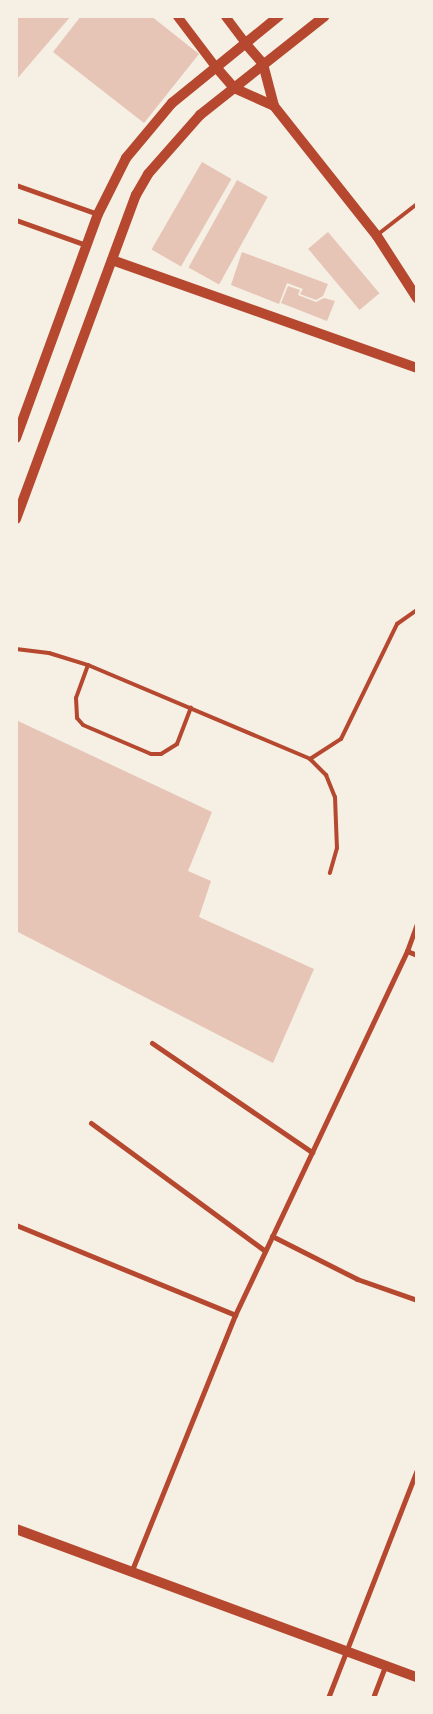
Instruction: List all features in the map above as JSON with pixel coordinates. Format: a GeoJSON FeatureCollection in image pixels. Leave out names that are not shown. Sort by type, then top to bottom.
{"type":"FeatureCollection","features":[{"type":"Feature","properties":{"kind":"main road"},"geometry":{"type":"LineString","coordinates":[[16,438],[110,184],[143,135],[172,103],[214,66],[279,16]]}},
{"type":"Feature","properties":{"kind":"main road"},"geometry":{"type":"LineString","coordinates":[[16,519],[136,195],[148,174],[200,115],[325,16]]}},
{"type":"Feature","properties":{"kind":"main road"},"geometry":{"type":"LineString","coordinates":[[245,43],[262,64],[274,106],[377,236],[417,298]]}},
{"type":"Feature","properties":{"kind":"main road"},"geometry":{"type":"LineString","coordinates":[[214,66],[234,88],[274,106]]}},
{"type":"Feature","properties":{"kind":"main road"},"geometry":{"type":"LineString","coordinates":[[112,260],[417,368]]}},
{"type":"Feature","properties":{"kind":"main road"},"geometry":{"type":"LineString","coordinates":[[407,281],[417,291]]}},
{"type":"Feature","properties":{"kind":"main road"},"geometry":{"type":"LineString","coordinates":[[16,1529],[132,1570],[347,1653],[417,1677]]}},
{"type":"Feature","properties":{"kind":"street"},"geometry":{"type":"LineString","coordinates":[[178,16],[214,66]]}},
{"type":"Feature","properties":{"kind":"street"},"geometry":{"type":"LineString","coordinates":[[225,16],[245,43]]}},
{"type":"Feature","properties":{"kind":"street"},"geometry":{"type":"LineString","coordinates":[[16,185],[98,214]]}},
{"type":"Feature","properties":{"kind":"street"},"geometry":{"type":"LineString","coordinates":[[16,220],[86,245]]}},
{"type":"Feature","properties":{"kind":"street"},"geometry":{"type":"LineString","coordinates":[[132,1570],[235,1315],[407,951],[417,923]]}},
{"type":"Feature","properties":{"kind":"street"},"geometry":{"type":"LineString","coordinates":[[407,951],[417,955]]}},
{"type":"Feature","properties":{"kind":"street"},"geometry":{"type":"LineString","coordinates":[[152,1043],[312,1152]]}},
{"type":"Feature","properties":{"kind":"street"},"geometry":{"type":"LineString","coordinates":[[91,1123],[265,1250]]}},
{"type":"Feature","properties":{"kind":"street"},"geometry":{"type":"LineString","coordinates":[[16,1225],[235,1315]]}},
{"type":"Feature","properties":{"kind":"street"},"geometry":{"type":"LineString","coordinates":[[272,1236],[357,1279],[417,1300]]}},
{"type":"Feature","properties":{"kind":"street"},"geometry":{"type":"LineString","coordinates":[[328,1698],[417,1470]]}},
{"type":"Feature","properties":{"kind":"street"},"geometry":{"type":"LineString","coordinates":[[373,1697],[385,1665]]}},
{"type":"Feature","properties":{"kind":"lane"},"geometry":{"type":"LineString","coordinates":[[377,236],[417,204]]}},
{"type":"Feature","properties":{"kind":"lane"},"geometry":{"type":"LineString","coordinates":[[310,759],[341,739],[396,624],[417,610]]}},
{"type":"Feature","properties":{"kind":"lane"},"geometry":{"type":"LineString","coordinates":[[16,648],[49,653],[88,665],[310,759],[326,775],[335,797],[337,848],[330,873]]}},
{"type":"Feature","properties":{"kind":"lane"},"geometry":{"type":"LineString","coordinates":[[88,665],[76,698],[77,718],[83,725],[150,754],[161,754],[177,744],[191,708]]}},
{"type":"Feature","properties":{"kind":"building"},"geometry":{"type":"Polygon","coordinates":[[[16,16],[71,16],[16,80],[16,16]]]}},
{"type":"Feature","properties":{"kind":"building"},"geometry":{"type":"Polygon","coordinates":[[[81,16],[151,16],[199,54],[144,123],[53,52],[81,16]]]}},
{"type":"Feature","properties":{"kind":"building"},"geometry":{"type":"Polygon","coordinates":[[[202,162],[231,179],[181,266],[152,249],[202,162]]]}},
{"type":"Feature","properties":{"kind":"building"},"geometry":{"type":"Polygon","coordinates":[[[237,180],[268,197],[219,284],[189,267],[237,180]]]}},
{"type":"Feature","properties":{"kind":"building"},"geometry":{"type":"Polygon","coordinates":[[[328,232],[379,293],[360,310],[308,249],[328,232]]]}},
{"type":"Feature","properties":{"kind":"building"},"geometry":{"type":"Polygon","coordinates":[[[242,252],[328,284],[323,296],[316,300],[300,294],[303,289],[287,283],[279,304],[231,285],[242,252]]]}},
{"type":"Feature","properties":{"kind":"building"},"geometry":{"type":"Polygon","coordinates":[[[288,286],[300,290],[298,295],[316,302],[324,298],[335,301],[327,321],[281,303],[288,286]]]}},
{"type":"Feature","properties":{"kind":"building"},"geometry":{"type":"Polygon","coordinates":[[[16,720],[212,812],[188,871],[211,881],[199,917],[314,969],[273,1063],[16,931],[16,720]]]}}]}
